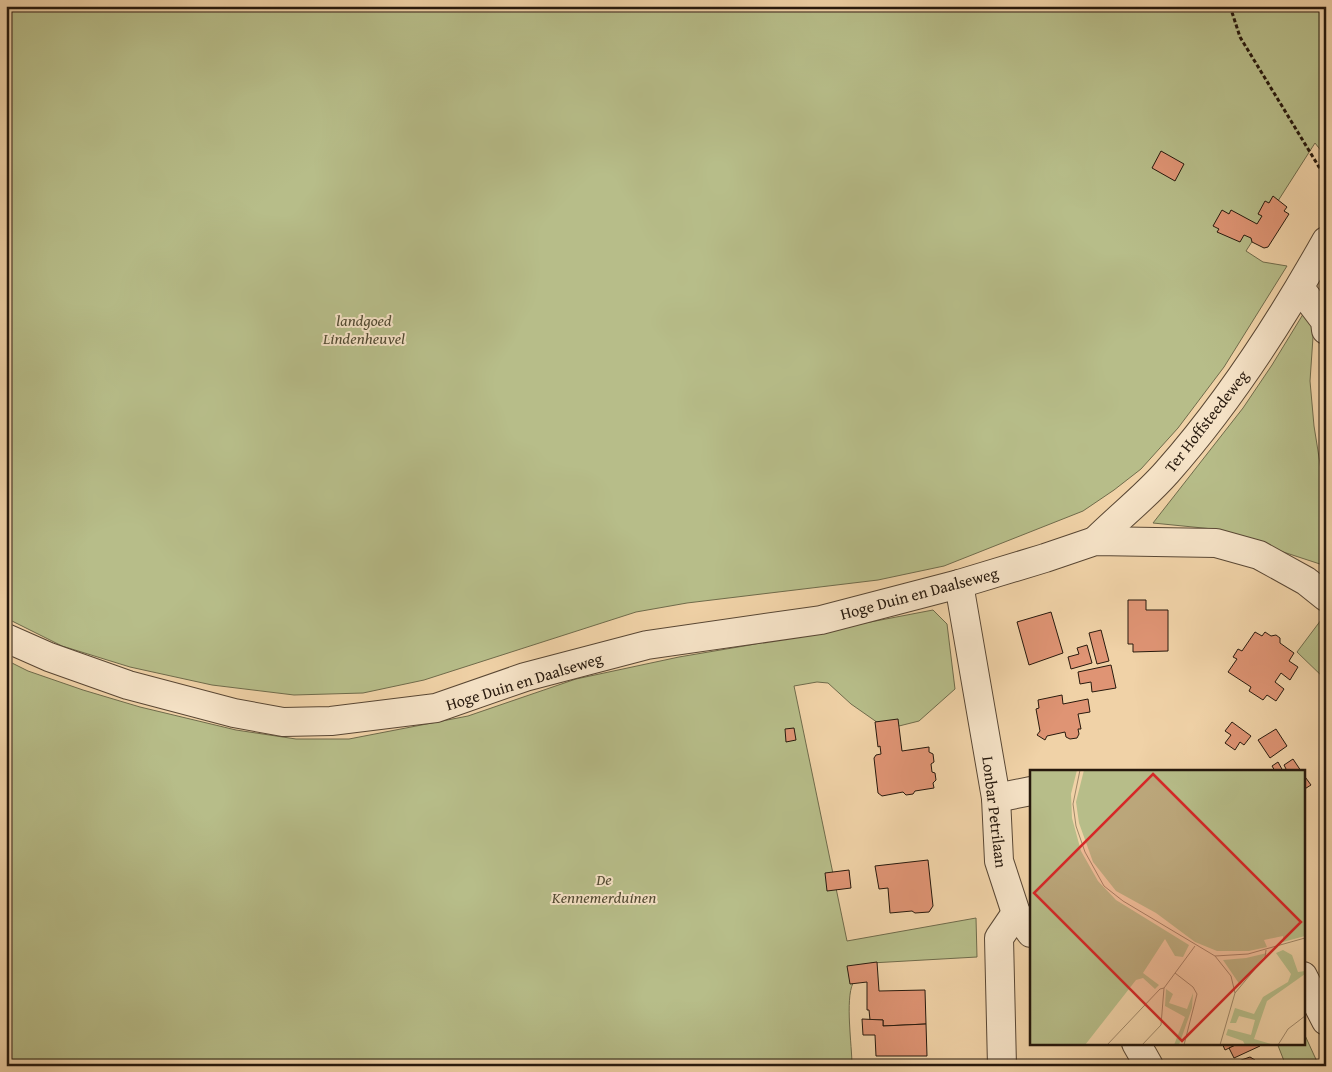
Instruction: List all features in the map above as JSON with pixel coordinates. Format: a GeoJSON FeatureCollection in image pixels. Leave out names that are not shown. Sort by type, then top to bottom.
{"type":"FeatureCollection","features":[{"type":"Feature","properties":{"kind":"street","name":"Ter Hoffsteedeweg"},"geometry":{"type":"LineString","coordinates":[[1095,541],[1166,473],[1238,384],[1300,288],[1326,241]]}},
{"type":"Feature","properties":{"kind":"street"},"geometry":{"type":"LineString","coordinates":[[1300,288],[1325,321],[1326,330]]}},
{"type":"Feature","properties":{"kind":"street","name":"Ter Hoffsteedeweg"},"geometry":{"type":"LineString","coordinates":[[1045,558],[1095,541],[1216,543],[1259,555],[1306,581],[1326,597]]}},
{"type":"Feature","properties":{"kind":"street","name":"Hoge Duin en Daalseweg"},"geometry":{"type":"LineString","coordinates":[[6,638],[49,658],[128,685],[234,713],[283,722],[331,722],[436,708],[525,678],[647,645],[821,620],[959,584],[1045,558]]}},
{"type":"Feature","properties":{"kind":"street","name":"Lonbar Petrilaan"},"geometry":{"type":"LineString","coordinates":[[959,584],[996,798],[999,861],[1023,923],[998,938],[1002,1066]]}},
{"type":"Feature","properties":{"kind":"street"},"geometry":{"type":"LineString","coordinates":[[996,798],[1030,791]]}},
{"type":"Feature","properties":{"kind":"street"},"geometry":{"type":"LineString","coordinates":[[1304,978],[1326,1021]]}},
{"type":"Feature","properties":{"kind":"street"},"geometry":{"type":"LineString","coordinates":[[1137,1044],[1149,1066]]}},
{"type":"Feature","properties":{"kind":"path"},"geometry":{"type":"LineString","coordinates":[[1230,6],[1240,37],[1319,167],[1326,174]]}},
{"type":"Feature","properties":{"kind":"green space","name":"landgoed Lindenheuvel"},"geometry":{"type":"Polygon","coordinates":[[[6,6],[1326,6],[1326,157],[1315,143],[1246,251],[1263,262],[1287,266],[1224,367],[1178,428],[1141,469],[1083,511],[944,566],[878,580],[687,603],[636,612],[424,680],[363,693],[294,695],[212,685],[130,667],[62,646],[6,618],[6,6]]]}},
{"type":"Feature","properties":{"kind":"green space"},"geometry":{"type":"Polygon","coordinates":[[[1316,293],[1310,381],[1314,426],[1326,501],[1326,566],[1213,529],[1153,523],[1243,408],[1316,293]]]}},
{"type":"Feature","properties":{"kind":"green space","name":"De Kennemerduinen"},"geometry":{"type":"Polygon","coordinates":[[[933,610],[947,624],[955,689],[919,721],[899,726],[881,725],[851,704],[828,683],[817,682],[794,686],[847,941],[976,918],[977,957],[871,963],[863,969],[853,983],[849,1000],[852,1066],[6,1066],[6,660],[28,671],[83,690],[140,707],[236,730],[296,739],[349,739],[468,716],[576,679],[679,657],[933,610]]]}},
{"type":"Feature","properties":{"kind":"green space"},"geometry":{"type":"Polygon","coordinates":[[[1324,616],[1326,619],[1326,680],[1297,652],[1324,616]]]}},
{"type":"Feature","properties":{"kind":"green space"},"geometry":{"type":"Polygon","coordinates":[[[1304,1033],[1319,1066],[1286,1066],[1277,1044],[1304,1044],[1304,1033]]]}},
{"type":"Feature","properties":{"kind":"building"},"geometry":{"type":"Polygon","coordinates":[[[1161,151],[1184,164],[1175,181],[1152,168],[1161,151]]]}},
{"type":"Feature","properties":{"kind":"building"},"geometry":{"type":"Polygon","coordinates":[[[1273,196],[1287,207],[1284,211],[1289,214],[1268,247],[1264,248],[1252,242],[1251,238],[1244,235],[1240,242],[1217,232],[1219,229],[1213,226],[1222,210],[1229,214],[1231,210],[1257,224],[1262,216],[1258,214],[1265,201],[1269,203],[1273,196]]]}},
{"type":"Feature","properties":{"kind":"building"},"geometry":{"type":"Polygon","coordinates":[[[1128,600],[1146,600],[1146,610],[1168,610],[1168,651],[1133,652],[1133,644],[1128,644],[1128,600]]]}},
{"type":"Feature","properties":{"kind":"building"},"geometry":{"type":"Polygon","coordinates":[[[1051,612],[1063,653],[1029,665],[1017,622],[1051,612]]]}},
{"type":"Feature","properties":{"kind":"building"},"geometry":{"type":"Polygon","coordinates":[[[1101,630],[1109,661],[1097,664],[1089,633],[1101,630]]]}},
{"type":"Feature","properties":{"kind":"building"},"geometry":{"type":"Polygon","coordinates":[[[1255,632],[1262,636],[1265,632],[1271,636],[1276,635],[1280,638],[1280,643],[1294,653],[1289,661],[1298,667],[1290,680],[1281,673],[1275,682],[1284,689],[1276,701],[1267,695],[1263,700],[1249,691],[1251,687],[1228,672],[1237,659],[1233,657],[1238,649],[1242,651],[1255,632]]]}},
{"type":"Feature","properties":{"kind":"building"},"geometry":{"type":"Polygon","coordinates":[[[1087,645],[1092,663],[1071,669],[1068,657],[1079,654],[1077,648],[1087,645]]]}},
{"type":"Feature","properties":{"kind":"building"},"geometry":{"type":"Polygon","coordinates":[[[1111,665],[1116,688],[1092,692],[1091,682],[1080,684],[1078,672],[1111,665]]]}},
{"type":"Feature","properties":{"kind":"building"},"geometry":{"type":"Polygon","coordinates":[[[1062,695],[1063,704],[1088,699],[1090,712],[1078,714],[1081,729],[1078,729],[1079,734],[1077,738],[1070,739],[1066,737],[1065,732],[1047,736],[1045,740],[1037,735],[1040,731],[1036,709],[1039,708],[1038,700],[1062,695]]]}},
{"type":"Feature","properties":{"kind":"building"},"geometry":{"type":"Polygon","coordinates":[[[898,719],[902,751],[929,747],[929,752],[933,754],[934,762],[931,764],[936,780],[933,783],[934,788],[915,791],[913,794],[906,795],[903,792],[882,796],[878,793],[874,758],[876,755],[881,754],[880,746],[878,747],[875,722],[898,719]]]}},
{"type":"Feature","properties":{"kind":"building"},"geometry":{"type":"Polygon","coordinates":[[[1232,722],[1251,736],[1244,745],[1240,742],[1235,750],[1225,743],[1231,735],[1225,731],[1232,722]]]}},
{"type":"Feature","properties":{"kind":"building"},"geometry":{"type":"Polygon","coordinates":[[[794,728],[796,740],[786,742],[785,729],[794,728]]]}},
{"type":"Feature","properties":{"kind":"building"},"geometry":{"type":"Polygon","coordinates":[[[1276,729],[1287,746],[1270,758],[1258,740],[1276,729]]]}},
{"type":"Feature","properties":{"kind":"building"},"geometry":{"type":"Polygon","coordinates":[[[1293,759],[1300,770],[1286,770],[1284,765],[1293,759]]]}},
{"type":"Feature","properties":{"kind":"building"},"geometry":{"type":"Polygon","coordinates":[[[1278,762],[1282,770],[1274,770],[1272,766],[1278,762]]]}},
{"type":"Feature","properties":{"kind":"building"},"geometry":{"type":"Polygon","coordinates":[[[1304,775],[1311,785],[1304,789],[1304,775]]]}},
{"type":"Feature","properties":{"kind":"building"},"geometry":{"type":"Polygon","coordinates":[[[928,860],[933,906],[929,912],[890,913],[888,888],[879,889],[875,866],[928,860]]]}},
{"type":"Feature","properties":{"kind":"building"},"geometry":{"type":"Polygon","coordinates":[[[849,870],[851,888],[827,891],[825,873],[849,870]]]}},
{"type":"Feature","properties":{"kind":"building"},"geometry":{"type":"Polygon","coordinates":[[[877,962],[879,991],[925,990],[926,1024],[883,1026],[883,1020],[870,1020],[869,1010],[867,1010],[867,982],[850,984],[847,966],[877,962]]]}},
{"type":"Feature","properties":{"kind":"building"},"geometry":{"type":"Polygon","coordinates":[[[862,1019],[883,1020],[883,1026],[926,1024],[927,1056],[876,1056],[875,1035],[863,1035],[862,1019]]]}},
{"type":"Feature","properties":{"kind":"building"},"geometry":{"type":"Polygon","coordinates":[[[1222,1044],[1238,1044],[1225,1050],[1222,1044]]]}},
{"type":"Feature","properties":{"kind":"building"},"geometry":{"type":"Polygon","coordinates":[[[1238,1044],[1259,1044],[1260,1046],[1234,1058],[1229,1048],[1238,1044]]]}},
{"type":"Feature","properties":{"kind":"building"},"geometry":{"type":"Polygon","coordinates":[[[1250,1057],[1255,1060],[1257,1066],[1224,1066],[1250,1057]]]}},
{"type":"Feature","properties":{"kind":"building"},"geometry":{"type":"Polygon","coordinates":[[[1074,1061],[1074,1066],[1047,1066],[1047,1062],[1074,1061]]]}}]}
